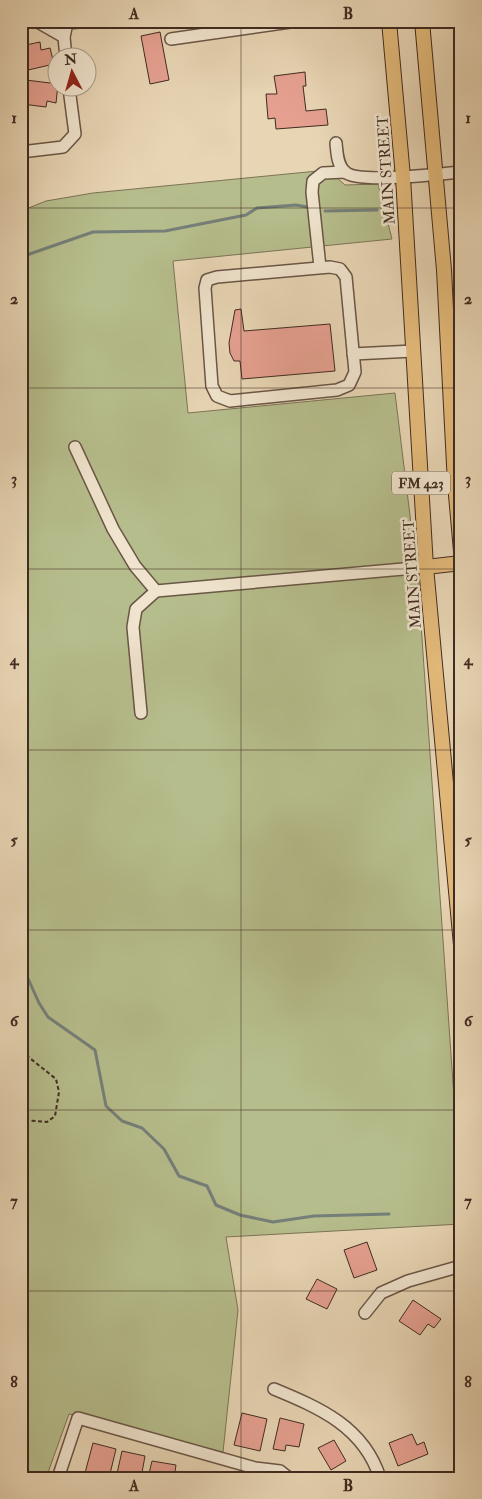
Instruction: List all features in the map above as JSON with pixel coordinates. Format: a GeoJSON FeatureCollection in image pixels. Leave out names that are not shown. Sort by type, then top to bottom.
{"type":"FeatureCollection","features":[{"type":"Feature","properties":{"kind":"main road","name":"MAIN STREET"},"geometry":{"type":"LineString","coordinates":[[389,21],[403,177],[426,567],[461,944]]}},
{"type":"Feature","properties":{"kind":"main road","name":"FM 423"},"geometry":{"type":"LineString","coordinates":[[422,21],[444,270],[454,484],[461,551]]}},
{"type":"Feature","properties":{"kind":"main road"},"geometry":{"type":"LineString","coordinates":[[426,567],[461,563]]}},
{"type":"Feature","properties":{"kind":"street"},"geometry":{"type":"LineString","coordinates":[[36,21],[64,38]]}},
{"type":"Feature","properties":{"kind":"street"},"geometry":{"type":"LineString","coordinates":[[65,48],[64,38],[67,24],[91,21]]}},
{"type":"Feature","properties":{"kind":"street"},"geometry":{"type":"LineString","coordinates":[[171,39],[297,21]]}},
{"type":"Feature","properties":{"kind":"street"},"geometry":{"type":"LineString","coordinates":[[375,21],[380,21]]}},
{"type":"Feature","properties":{"kind":"street"},"geometry":{"type":"LineString","coordinates":[[21,152],[63,147],[75,134],[70,98]]}},
{"type":"Feature","properties":{"kind":"street"},"geometry":{"type":"LineString","coordinates":[[336,143],[339,162],[345,172],[354,177],[403,177],[461,172]]}},
{"type":"Feature","properties":{"kind":"street"},"geometry":{"type":"LineString","coordinates":[[320,268],[312,192],[313,180],[323,173],[345,172]]}},
{"type":"Feature","properties":{"kind":"street"},"geometry":{"type":"LineString","coordinates":[[320,268],[340,269],[346,278],[355,372],[349,385],[337,390],[230,401],[217,396],[212,386],[205,288],[207,280],[217,277],[320,268]]}},
{"type":"Feature","properties":{"kind":"street"},"geometry":{"type":"LineString","coordinates":[[354,354],[413,351]]}},
{"type":"Feature","properties":{"kind":"street"},"geometry":{"type":"LineString","coordinates":[[75,447],[113,529],[135,566],[156,591]]}},
{"type":"Feature","properties":{"kind":"street"},"geometry":{"type":"LineString","coordinates":[[142,713],[133,627],[136,610],[156,591],[426,567]]}},
{"type":"Feature","properties":{"kind":"street"},"geometry":{"type":"LineString","coordinates":[[365,1314],[381,1293],[408,1281],[461,1266]]}},
{"type":"Feature","properties":{"kind":"street"},"geometry":{"type":"LineString","coordinates":[[274,1389],[341,1422],[362,1443],[370,1455],[380,1478]]}},
{"type":"Feature","properties":{"kind":"street"},"geometry":{"type":"LineString","coordinates":[[58,1478],[78,1418],[255,1468],[280,1472],[289,1478]]}},
{"type":"Feature","properties":{"kind":"path"},"geometry":{"type":"LineString","coordinates":[[21,1051],[56,1080],[59,1092],[55,1116],[47,1122],[21,1120]]}},
{"type":"Feature","properties":{"kind":"green space"},"geometry":{"type":"Polygon","coordinates":[[[328,170],[345,185],[378,184],[392,239],[173,261],[188,413],[395,393],[418,581],[461,1198],[461,1224],[226,1237],[238,1310],[223,1452],[69,1414],[46,1478],[21,1478],[21,211],[46,201],[93,193],[328,170]]]}},
{"type":"Feature","properties":{"kind":"building"},"geometry":{"type":"Polygon","coordinates":[[[160,32],[169,80],[150,84],[141,36],[160,32]]]}},
{"type":"Feature","properties":{"kind":"building"},"geometry":{"type":"Polygon","coordinates":[[[40,42],[41,50],[48,48],[48,65],[24,71],[21,59],[21,46],[40,42]]]}},
{"type":"Feature","properties":{"kind":"building"},"geometry":{"type":"Polygon","coordinates":[[[305,72],[306,86],[303,86],[306,111],[326,109],[328,125],[276,129],[275,118],[268,119],[266,94],[277,94],[274,76],[305,72]]]}},
{"type":"Feature","properties":{"kind":"building"},"geometry":{"type":"Polygon","coordinates":[[[26,80],[48,83],[48,98],[57,98],[56,103],[47,101],[46,107],[22,104],[26,80]]]}},
{"type":"Feature","properties":{"kind":"building"},"geometry":{"type":"Polygon","coordinates":[[[241,309],[244,331],[330,324],[335,371],[242,379],[240,361],[234,361],[230,353],[229,343],[235,310],[241,309]]]}},
{"type":"Feature","properties":{"kind":"building"},"geometry":{"type":"Polygon","coordinates":[[[367,1242],[377,1270],[354,1278],[344,1250],[367,1242]]]}},
{"type":"Feature","properties":{"kind":"building"},"geometry":{"type":"Polygon","coordinates":[[[317,1279],[337,1289],[327,1309],[306,1299],[317,1279]]]}},
{"type":"Feature","properties":{"kind":"building"},"geometry":{"type":"Polygon","coordinates":[[[413,1300],[441,1319],[434,1328],[428,1324],[420,1335],[399,1321],[413,1300]]]}},
{"type":"Feature","properties":{"kind":"building"},"geometry":{"type":"Polygon","coordinates":[[[242,1413],[267,1419],[260,1451],[234,1445],[242,1413]]]}},
{"type":"Feature","properties":{"kind":"building"},"geometry":{"type":"Polygon","coordinates":[[[280,1418],[304,1424],[299,1447],[286,1445],[285,1451],[273,1449],[280,1418]]]}},
{"type":"Feature","properties":{"kind":"building"},"geometry":{"type":"Polygon","coordinates":[[[412,1434],[417,1445],[424,1442],[428,1454],[398,1466],[389,1443],[412,1434]]]}},
{"type":"Feature","properties":{"kind":"building"},"geometry":{"type":"Polygon","coordinates":[[[334,1440],[346,1461],[331,1470],[318,1448],[334,1440]]]}},
{"type":"Feature","properties":{"kind":"building"},"geometry":{"type":"Polygon","coordinates":[[[93,1443],[116,1449],[109,1478],[85,1473],[93,1443]]]}},
{"type":"Feature","properties":{"kind":"building"},"geometry":{"type":"Polygon","coordinates":[[[122,1451],[145,1456],[141,1478],[116,1478],[122,1451]]]}},
{"type":"Feature","properties":{"kind":"building"},"geometry":{"type":"Polygon","coordinates":[[[152,1461],[176,1465],[174,1478],[148,1478],[152,1461]]]}},
{"type":"Feature","properties":{"kind":"building"},"geometry":{"type":"Polygon","coordinates":[[[432,1473],[432,1478],[403,1478],[403,1476],[432,1473]]]}},
{"type":"Feature","properties":{"kind":"waterway"},"geometry":{"type":"LineString","coordinates":[[21,257],[93,232],[165,231],[246,215],[257,208],[296,205],[307,207]]}},
{"type":"Feature","properties":{"kind":"waterway"},"geometry":{"type":"LineString","coordinates":[[325,211],[377,210]]}},
{"type":"Feature","properties":{"kind":"waterway"},"geometry":{"type":"LineString","coordinates":[[21,963],[39,1003],[48,1017],[95,1050],[106,1106],[122,1121],[142,1128],[164,1149],[179,1176],[207,1186],[216,1205],[240,1215],[273,1222],[314,1216],[389,1214]]}}]}
